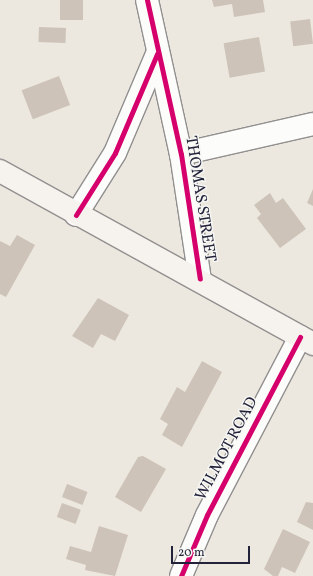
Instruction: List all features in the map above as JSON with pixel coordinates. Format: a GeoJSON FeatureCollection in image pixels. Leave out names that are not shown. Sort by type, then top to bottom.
{"type":"FeatureCollection","features":[{"type":"Feature","properties":{"kind":"main road"},"geometry":{"type":"LineString","coordinates":[[0,171],[76,214],[200,279],[307,340]]}},
{"type":"Feature","properties":{"kind":"street","name":"THOMAS STREET"},"geometry":{"type":"LineString","coordinates":[[148,0],[157,54],[181,154],[200,279]]}},
{"type":"Feature","properties":{"kind":"street"},"geometry":{"type":"LineString","coordinates":[[76,214],[115,153],[157,54]]}},
{"type":"Feature","properties":{"kind":"street"},"geometry":{"type":"LineString","coordinates":[[181,154],[313,124]]}},
{"type":"Feature","properties":{"kind":"street","name":"WILMOT ROAD"},"geometry":{"type":"LineString","coordinates":[[180,576],[207,515],[307,340]]}},
{"type":"Feature","properties":{"kind":"building"},"geometry":{"type":"Polygon","coordinates":[[[60,0],[83,0],[83,20],[60,20],[60,0]]]}},
{"type":"Feature","properties":{"kind":"building"},"geometry":{"type":"Polygon","coordinates":[[[212,0],[263,0],[265,12],[234,17],[232,4],[214,7],[212,0]]]}},
{"type":"Feature","properties":{"kind":"building"},"geometry":{"type":"Polygon","coordinates":[[[310,19],[313,44],[293,46],[290,21],[310,19]]]}},
{"type":"Feature","properties":{"kind":"building"},"geometry":{"type":"Polygon","coordinates":[[[39,27],[66,28],[65,43],[38,42],[39,27]]]}},
{"type":"Feature","properties":{"kind":"building"},"geometry":{"type":"Polygon","coordinates":[[[259,37],[265,71],[230,78],[224,43],[259,37]]]}},
{"type":"Feature","properties":{"kind":"building"},"geometry":{"type":"Polygon","coordinates":[[[59,76],[70,105],[33,119],[22,90],[59,76]]]}},
{"type":"Feature","properties":{"kind":"building"},"geometry":{"type":"Polygon","coordinates":[[[313,189],[313,206],[307,203],[313,189]]]}},
{"type":"Feature","properties":{"kind":"building"},"geometry":{"type":"Polygon","coordinates":[[[270,193],[276,203],[283,198],[306,229],[280,248],[257,218],[261,214],[254,205],[270,193]]]}},
{"type":"Feature","properties":{"kind":"building"},"geometry":{"type":"Polygon","coordinates":[[[17,235],[35,245],[6,297],[0,294],[0,241],[10,246],[17,235]]]}},
{"type":"Feature","properties":{"kind":"building"},"geometry":{"type":"Polygon","coordinates":[[[98,298],[129,315],[115,341],[101,334],[93,348],[72,336],[98,298]]]}},
{"type":"Feature","properties":{"kind":"building"},"geometry":{"type":"Polygon","coordinates":[[[202,361],[222,372],[182,447],[162,435],[168,424],[160,419],[177,387],[185,392],[202,361]]]}},
{"type":"Feature","properties":{"kind":"building"},"geometry":{"type":"Polygon","coordinates":[[[143,456],[166,469],[141,512],[115,497],[138,457],[143,456]]]}},
{"type":"Feature","properties":{"kind":"building"},"geometry":{"type":"Polygon","coordinates":[[[67,484],[88,492],[83,505],[62,497],[67,484]]]}},
{"type":"Feature","properties":{"kind":"building"},"geometry":{"type":"Polygon","coordinates":[[[306,502],[313,503],[313,530],[297,522],[306,502]]]}},
{"type":"Feature","properties":{"kind":"building"},"geometry":{"type":"Polygon","coordinates":[[[62,503],[81,510],[76,524],[57,517],[62,503]]]}},
{"type":"Feature","properties":{"kind":"building"},"geometry":{"type":"Polygon","coordinates":[[[99,526],[128,535],[115,576],[85,570],[86,565],[66,559],[70,546],[91,552],[99,526]]]}},
{"type":"Feature","properties":{"kind":"building"},"geometry":{"type":"Polygon","coordinates":[[[283,529],[310,542],[295,573],[282,567],[278,576],[273,576],[264,569],[283,529]]]}},
{"type":"Feature","properties":{"kind":"cycle path"},"geometry":{"type":"LineString","coordinates":[[147,0],[181,154],[200,279]]}},
{"type":"Feature","properties":{"kind":"cycle path"},"geometry":{"type":"LineString","coordinates":[[76,215],[115,153],[157,54]]}},
{"type":"Feature","properties":{"kind":"cycle path"},"geometry":{"type":"LineString","coordinates":[[181,576],[207,515],[300,337]]}}]}
